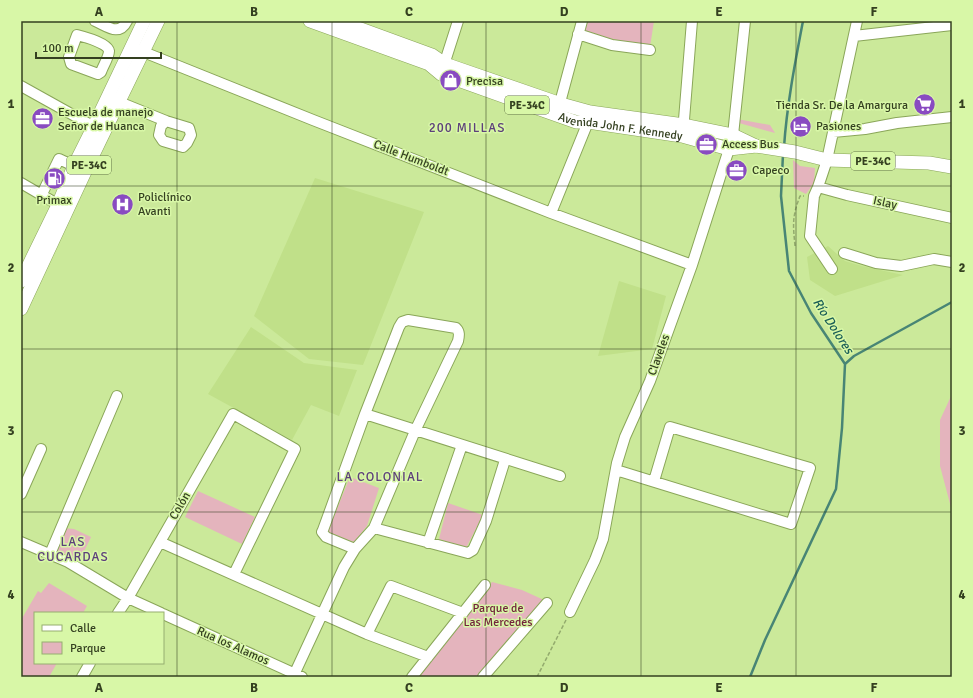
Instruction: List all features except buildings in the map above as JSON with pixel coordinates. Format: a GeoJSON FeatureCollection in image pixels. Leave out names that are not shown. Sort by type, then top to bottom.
{"type":"FeatureCollection","features":[{"type":"Feature","properties":{"kind":"main road","name":"PE-34C"},"geometry":{"type":"LineString","coordinates":[[21,281],[63,207],[74,166],[119,102],[137,49],[144,21]]}},
{"type":"Feature","properties":{"kind":"main road","name":"PE-34C"},"geometry":{"type":"LineString","coordinates":[[21,309],[63,207],[137,49],[158,21]]}},
{"type":"Feature","properties":{"kind":"main road","name":"Avenida John F. Kennedy"},"geometry":{"type":"LineString","coordinates":[[339,21],[387,44]]}},
{"type":"Feature","properties":{"kind":"main road","name":"Avenida John F. Kennedy"},"geometry":{"type":"LineString","coordinates":[[314,22],[387,44],[432,55],[443,69],[559,109],[589,117],[683,131],[733,135],[756,146]]}},
{"type":"Feature","properties":{"kind":"main road","name":"Avenida John F. Kennedy"},"geometry":{"type":"LineString","coordinates":[[683,131],[729,149],[756,146],[795,152],[827,160]]}},
{"type":"Feature","properties":{"kind":"main road","name":"PE-34C"},"geometry":{"type":"LineString","coordinates":[[827,160],[929,163],[952,167]]}},
{"type":"Feature","properties":{"kind":"street"},"geometry":{"type":"LineString","coordinates":[[100,22],[115,30],[121,29],[127,21]]}},
{"type":"Feature","properties":{"kind":"street"},"geometry":{"type":"LineString","coordinates":[[443,69],[458,21]]}},
{"type":"Feature","properties":{"kind":"street"},"geometry":{"type":"LineString","coordinates":[[559,109],[582,21]]}},
{"type":"Feature","properties":{"kind":"street"},"geometry":{"type":"LineString","coordinates":[[683,131],[692,21]]}},
{"type":"Feature","properties":{"kind":"street","name":"Claveles"},"geometry":{"type":"LineString","coordinates":[[570,612],[596,560],[603,539],[616,470],[625,437],[650,381],[692,265],[729,149],[733,135],[745,21]]}},
{"type":"Feature","properties":{"kind":"street"},"geometry":{"type":"LineString","coordinates":[[832,269],[810,236],[816,191],[827,160],[857,21]]}},
{"type":"Feature","properties":{"kind":"street"},"geometry":{"type":"LineString","coordinates":[[854,36],[952,25]]}},
{"type":"Feature","properties":{"kind":"street"},"geometry":{"type":"LineString","coordinates":[[578,34],[612,45],[650,50]]}},
{"type":"Feature","properties":{"kind":"street","name":"Calle Humboldt"},"geometry":{"type":"LineString","coordinates":[[137,49],[306,118],[551,213],[692,265]]}},
{"type":"Feature","properties":{"kind":"street"},"geometry":{"type":"LineString","coordinates":[[106,58],[118,64]]}},
{"type":"Feature","properties":{"kind":"street"},"geometry":{"type":"LineString","coordinates":[[21,86],[99,129]]}},
{"type":"Feature","properties":{"kind":"street"},"geometry":{"type":"LineString","coordinates":[[119,102],[166,122]]}},
{"type":"Feature","properties":{"kind":"street"},"geometry":{"type":"LineString","coordinates":[[551,213],[589,117]]}},
{"type":"Feature","properties":{"kind":"street"},"geometry":{"type":"LineString","coordinates":[[833,132],[952,117]]}},
{"type":"Feature","properties":{"kind":"street"},"geometry":{"type":"LineString","coordinates":[[41,196],[59,159],[74,166]]}},
{"type":"Feature","properties":{"kind":"street"},"geometry":{"type":"LineString","coordinates":[[21,183],[41,196],[63,207]]}},
{"type":"Feature","properties":{"kind":"street","name":"Islay"},"geometry":{"type":"LineString","coordinates":[[816,191],[847,195],[952,218]]}},
{"type":"Feature","properties":{"kind":"street"},"geometry":{"type":"LineString","coordinates":[[844,253],[876,263],[901,266],[934,259],[952,262]]}},
{"type":"Feature","properties":{"kind":"street"},"geometry":{"type":"LineString","coordinates":[[296,676],[344,567],[355,549],[374,528],[415,430],[458,341],[460,335],[456,328],[408,320],[402,322],[399,327],[365,414],[322,532],[326,537],[355,549]]}},
{"type":"Feature","properties":{"kind":"street"},"geometry":{"type":"LineString","coordinates":[[50,554],[117,396]]}},
{"type":"Feature","properties":{"kind":"street","name":"Colón"},"geometry":{"type":"LineString","coordinates":[[119,612],[233,414],[295,449],[234,574]]}},
{"type":"Feature","properties":{"kind":"street"},"geometry":{"type":"LineString","coordinates":[[365,414],[505,460],[560,476]]}},
{"type":"Feature","properties":{"kind":"street"},"geometry":{"type":"LineString","coordinates":[[616,470],[791,524],[810,468],[670,427],[654,481]]}},
{"type":"Feature","properties":{"kind":"street"},"geometry":{"type":"LineString","coordinates":[[428,543],[462,445]]}},
{"type":"Feature","properties":{"kind":"street"},"geometry":{"type":"LineString","coordinates":[[21,494],[41,449]]}},
{"type":"Feature","properties":{"kind":"street"},"geometry":{"type":"LineString","coordinates":[[374,528],[468,553],[473,550],[486,521],[505,460]]}},
{"type":"Feature","properties":{"kind":"street","name":"Rua los Alamos"},"geometry":{"type":"LineString","coordinates":[[21,542],[68,562],[128,598],[160,612]]}},
{"type":"Feature","properties":{"kind":"street"},"geometry":{"type":"LineString","coordinates":[[160,542],[367,634],[428,657]]}},
{"type":"Feature","properties":{"kind":"street"},"geometry":{"type":"LineString","coordinates":[[412,677],[485,585]]}},
{"type":"Feature","properties":{"kind":"street"},"geometry":{"type":"LineString","coordinates":[[367,634],[391,586],[463,613]]}},
{"type":"Feature","properties":{"kind":"street"},"geometry":{"type":"LineString","coordinates":[[483,677],[547,603]]}},
{"type":"Feature","properties":{"kind":"street","name":"Rua los Alamos"},"geometry":{"type":"LineString","coordinates":[[164,614],[296,676]]}},
{"type":"Feature","properties":{"kind":"street"},"geometry":{"type":"LineString","coordinates":[[82,677],[89,664]]}},
{"type":"Feature","properties":{"kind":"path"},"geometry":{"type":"LineString","coordinates":[[795,246],[793,228],[794,212],[800,196],[816,191]]}},
{"type":"Feature","properties":{"kind":"path"},"geometry":{"type":"LineString","coordinates":[[537,677],[570,612]]}},
{"type":"Feature","properties":{"kind":"shaded area"},"geometry":{"type":"Polygon","coordinates":[[[315,178],[424,212],[363,365],[309,359],[254,316],[315,178]]]}},
{"type":"Feature","properties":{"kind":"shaded area"},"geometry":{"type":"Polygon","coordinates":[[[828,246],[845,261],[903,275],[835,296],[810,280],[807,257],[828,246]]]}},
{"type":"Feature","properties":{"kind":"shaded area"},"geometry":{"type":"Polygon","coordinates":[[[619,281],[666,296],[652,349],[598,356],[619,281]]]}},
{"type":"Feature","properties":{"kind":"shaded area"},"geometry":{"type":"Polygon","coordinates":[[[251,327],[304,363],[357,370],[339,416],[311,405],[292,440],[208,394],[251,327]]]}},
{"type":"Feature","properties":{"kind":"green space"},"geometry":{"type":"Polygon","coordinates":[[[588,21],[654,21],[650,47],[585,33],[588,21]]]}},
{"type":"Feature","properties":{"kind":"green space"},"geometry":{"type":"Polygon","coordinates":[[[737,119],[770,125],[775,133],[739,123],[737,119]]]}},
{"type":"Feature","properties":{"kind":"green space"},"geometry":{"type":"Polygon","coordinates":[[[793,160],[800,166],[815,168],[814,183],[806,194],[794,188],[793,160]]]}},
{"type":"Feature","properties":{"kind":"green space"},"geometry":{"type":"Polygon","coordinates":[[[952,394],[952,511],[940,466],[940,420],[952,394]]]}},
{"type":"Feature","properties":{"kind":"green space"},"geometry":{"type":"Polygon","coordinates":[[[350,477],[379,488],[367,526],[354,542],[327,533],[350,477]]]}},
{"type":"Feature","properties":{"kind":"green space"},"geometry":{"type":"Polygon","coordinates":[[[198,491],[255,517],[242,544],[185,517],[198,491]]]}},
{"type":"Feature","properties":{"kind":"green space"},"geometry":{"type":"Polygon","coordinates":[[[448,503],[483,515],[466,548],[439,539],[448,503]]]}},
{"type":"Feature","properties":{"kind":"green space"},"geometry":{"type":"Polygon","coordinates":[[[64,528],[74,529],[91,537],[79,562],[52,551],[64,528]]]}},
{"type":"Feature","properties":{"kind":"green space","name":"Parque de Las Mercedes"},"geometry":{"type":"Polygon","coordinates":[[[492,582],[522,590],[544,600],[478,677],[415,677],[492,582]]]}},
{"type":"Feature","properties":{"kind":"green space"},"geometry":{"type":"Polygon","coordinates":[[[49,583],[87,606],[84,612],[34,612],[34,664],[56,664],[49,677],[21,677],[21,620],[38,591],[41,593],[49,583]]]}},
{"type":"Feature","properties":{"kind":"waterway","name":"Río Dolores"},"geometry":{"type":"LineString","coordinates":[[784,147],[789,99],[803,21]]}},
{"type":"Feature","properties":{"kind":"waterway","name":"Río Dolores"},"geometry":{"type":"LineString","coordinates":[[750,677],[765,640],[836,489],[842,428],[845,364],[811,313],[789,271],[781,196],[783,154]]}},
{"type":"Feature","properties":{"kind":"waterway"},"geometry":{"type":"LineString","coordinates":[[845,364],[854,356],[952,302]]}},
{"type":"Feature","properties":{"kind":"place","name":"Precisa"},"geometry":{"type":"Point","coordinates":[451,81]}},
{"type":"Feature","properties":{"kind":"place","name":"Tienda Sr. De la Amargura"},"geometry":{"type":"Point","coordinates":[924,105]}},
{"type":"Feature","properties":{"kind":"place","name":"Escuela de manejo Señor de Huanca"},"geometry":{"type":"Point","coordinates":[43,119]}},
{"type":"Feature","properties":{"kind":"place","name":"Pasiones"},"geometry":{"type":"Point","coordinates":[801,126]}},
{"type":"Feature","properties":{"kind":"place","name":"Access Bus"},"geometry":{"type":"Point","coordinates":[706,144]}},
{"type":"Feature","properties":{"kind":"place","name":"Capeco"},"geometry":{"type":"Point","coordinates":[737,170]}},
{"type":"Feature","properties":{"kind":"place","name":"Primax"},"geometry":{"type":"Point","coordinates":[54,179]}},
{"type":"Feature","properties":{"kind":"place","name":"Policlínico Avanti"},"geometry":{"type":"Point","coordinates":[123,204]}},
{"type":"Feature","properties":{"kind":"district","name":"200 MILLAS"},"geometry":{"type":"Point","coordinates":[467,128]}},
{"type":"Feature","properties":{"kind":"district","name":"LA COLONIAL"},"geometry":{"type":"Point","coordinates":[380,477]}},
{"type":"Feature","properties":{"kind":"district","name":"LAS CUCARDAS"},"geometry":{"type":"Point","coordinates":[73,550]}}]}
